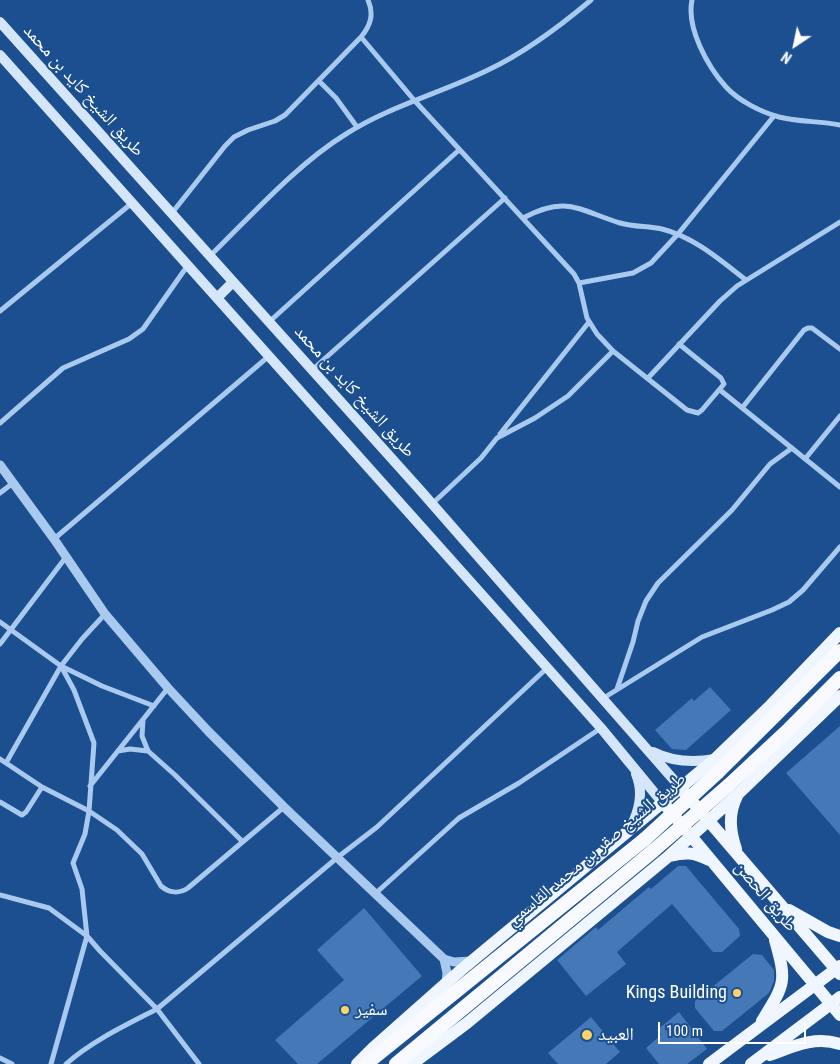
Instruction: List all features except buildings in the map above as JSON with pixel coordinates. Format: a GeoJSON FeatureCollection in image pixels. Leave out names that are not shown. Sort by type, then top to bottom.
{"type":"FeatureCollection","features":[{"type":"Feature","properties":{"kind":"highway","name":"طريق الشيخ صقر بن محمد القاسمي"},"geometry":{"type":"LineString","coordinates":[[366,1064],[645,839],[716,765],[840,651]]}},
{"type":"Feature","properties":{"kind":"highway","name":"طريق الشيخ صقر بن محمد القاسمي"},"geometry":{"type":"LineString","coordinates":[[396,1064],[653,851],[733,790],[789,729],[840,678]]}},
{"type":"Feature","properties":{"kind":"main road","name":"طريق الشيخ كايد بن محمد"},"geometry":{"type":"LineString","coordinates":[[0,22],[432,504],[680,787]]}},
{"type":"Feature","properties":{"kind":"main road"},"geometry":{"type":"LineString","coordinates":[[0,55],[601,728],[662,802]]}},
{"type":"Feature","properties":{"kind":"main road"},"geometry":{"type":"LineString","coordinates":[[217,298],[233,282]]}},
{"type":"Feature","properties":{"kind":"main road"},"geometry":{"type":"LineString","coordinates":[[357,1064],[446,983],[680,787],[716,765],[840,633]]}},
{"type":"Feature","properties":{"kind":"main road"},"geometry":{"type":"LineString","coordinates":[[412,1064],[467,1023],[668,856],[708,820],[733,790],[840,696]]}},
{"type":"Feature","properties":{"kind":"main road"},"geometry":{"type":"LineString","coordinates":[[648,750],[674,760],[716,765]]}},
{"type":"Feature","properties":{"kind":"main road"},"geometry":{"type":"LineString","coordinates":[[630,830],[640,799],[638,778],[633,768]]}},
{"type":"Feature","properties":{"kind":"main road","name":"طريق الحصن"},"geometry":{"type":"LineString","coordinates":[[680,787],[781,906],[839,970]]}},
{"type":"Feature","properties":{"kind":"main road"},"geometry":{"type":"LineString","coordinates":[[733,790],[730,832],[737,854]]}},
{"type":"Feature","properties":{"kind":"main road","name":"طريق الحصن"},"geometry":{"type":"LineString","coordinates":[[662,802],[815,985],[835,1000],[840,1015]]}},
{"type":"Feature","properties":{"kind":"main road"},"geometry":{"type":"LineString","coordinates":[[668,856],[686,852],[702,856],[712,862]]}},
{"type":"Feature","properties":{"kind":"main road"},"geometry":{"type":"LineString","coordinates":[[781,906],[828,932],[840,936]]}},
{"type":"Feature","properties":{"kind":"main road"},"geometry":{"type":"LineString","coordinates":[[757,1028],[779,994],[783,981],[782,964],[773,935]]}},
{"type":"Feature","properties":{"kind":"main road"},"geometry":{"type":"LineString","coordinates":[[709,1064],[815,985],[839,970]]}},
{"type":"Feature","properties":{"kind":"main road"},"geometry":{"type":"LineString","coordinates":[[755,1061],[835,1000]]}},
{"type":"Feature","properties":{"kind":"main road"},"geometry":{"type":"LineString","coordinates":[[755,1061],[803,1043],[820,1040],[840,1044]]}},
{"type":"Feature","properties":{"kind":"street"},"geometry":{"type":"LineString","coordinates":[[172,213],[225,146],[248,130],[281,118],[361,37],[368,29],[371,20],[372,10],[368,0]]}},
{"type":"Feature","properties":{"kind":"street"},"geometry":{"type":"LineString","coordinates":[[210,256],[318,154],[357,127],[414,100],[480,74],[510,58],[535,44],[591,0]]}},
{"type":"Feature","properties":{"kind":"street"},"geometry":{"type":"LineString","coordinates":[[692,0],[693,23],[699,46],[727,88],[742,100],[774,116],[792,120],[812,120],[840,125]]}},
{"type":"Feature","properties":{"kind":"street"},"geometry":{"type":"LineString","coordinates":[[361,37],[414,100],[567,266],[579,283],[583,306],[596,334],[613,351],[687,410],[698,412],[702,410],[724,384],[721,378],[679,344]]}},
{"type":"Feature","properties":{"kind":"street"},"geometry":{"type":"LineString","coordinates":[[319,81],[336,98],[357,127]]}},
{"type":"Feature","properties":{"kind":"street"},"geometry":{"type":"LineString","coordinates":[[579,283],[624,276],[642,269],[658,257],[774,116]]}},
{"type":"Feature","properties":{"kind":"street"},"geometry":{"type":"LineString","coordinates":[[269,322],[459,150]]}},
{"type":"Feature","properties":{"kind":"street"},"geometry":{"type":"LineString","coordinates":[[312,370],[505,198]]}},
{"type":"Feature","properties":{"kind":"street"},"geometry":{"type":"LineString","coordinates":[[0,311],[132,203]]}},
{"type":"Feature","properties":{"kind":"street"},"geometry":{"type":"LineString","coordinates":[[523,218],[536,211],[550,207],[566,206],[580,208],[628,225],[660,229],[678,234],[710,252],[746,280]]}},
{"type":"Feature","properties":{"kind":"street"},"geometry":{"type":"LineString","coordinates":[[648,378],[728,293],[840,222]]}},
{"type":"Feature","properties":{"kind":"street"},"geometry":{"type":"LineString","coordinates":[[0,423],[63,368],[129,339],[142,328],[188,265]]}},
{"type":"Feature","properties":{"kind":"street"},"geometry":{"type":"LineString","coordinates":[[432,504],[481,458],[589,322]]}},
{"type":"Feature","properties":{"kind":"street"},"geometry":{"type":"LineString","coordinates":[[742,408],[804,330],[812,328],[840,349]]}},
{"type":"Feature","properties":{"kind":"street"},"geometry":{"type":"LineString","coordinates":[[497,438],[563,400],[582,384],[613,351]]}},
{"type":"Feature","properties":{"kind":"street"},"geometry":{"type":"LineString","coordinates":[[54,539],[269,356]]}},
{"type":"Feature","properties":{"kind":"street"},"geometry":{"type":"LineString","coordinates":[[720,390],[840,487]]}},
{"type":"Feature","properties":{"kind":"street"},"geometry":{"type":"LineString","coordinates":[[805,459],[840,416]]}},
{"type":"Feature","properties":{"kind":"street"},"geometry":{"type":"LineString","coordinates":[[617,690],[638,621],[646,601],[658,583],[732,510],[770,464],[792,448]]}},
{"type":"Feature","properties":{"kind":"street"},"geometry":{"type":"LineString","coordinates":[[0,465],[54,539],[105,614],[168,688],[209,732],[284,807],[444,959],[454,962],[472,961]]}},
{"type":"Feature","properties":{"kind":"street"},"geometry":{"type":"LineString","coordinates":[[0,493],[13,483]]}},
{"type":"Feature","properties":{"kind":"street"},"geometry":{"type":"LineString","coordinates":[[602,699],[702,637],[789,602],[803,590],[840,547]]}},
{"type":"Feature","properties":{"kind":"street"},"geometry":{"type":"LineString","coordinates":[[0,644],[10,628],[66,557]]}},
{"type":"Feature","properties":{"kind":"street"},"geometry":{"type":"LineString","coordinates":[[6,763],[61,666],[105,614]]}},
{"type":"Feature","properties":{"kind":"street"},"geometry":{"type":"LineString","coordinates":[[0,622],[61,666],[102,686],[154,706]]}},
{"type":"Feature","properties":{"kind":"street"},"geometry":{"type":"LineString","coordinates":[[51,1064],[87,936],[82,889],[73,863],[86,834],[94,743],[74,690],[61,666]]}},
{"type":"Feature","properties":{"kind":"street"},"geometry":{"type":"LineString","coordinates":[[66,1064],[75,1056],[157,1009],[338,857],[377,827],[547,668]]}},
{"type":"Feature","properties":{"kind":"street"},"geometry":{"type":"LineString","coordinates":[[90,787],[168,688]]}},
{"type":"Feature","properties":{"kind":"street"},"geometry":{"type":"LineString","coordinates":[[143,720],[142,736],[148,751],[242,841]]}},
{"type":"Feature","properties":{"kind":"street"},"geometry":{"type":"LineString","coordinates":[[376,894],[459,818],[519,783],[601,728]]}},
{"type":"Feature","properties":{"kind":"street"},"geometry":{"type":"LineString","coordinates":[[118,751],[148,751]]}},
{"type":"Feature","properties":{"kind":"street"},"geometry":{"type":"LineString","coordinates":[[0,759],[42,787],[89,811],[117,830],[131,843],[148,864],[160,886],[174,892],[180,892],[188,888],[284,807]]}},
{"type":"Feature","properties":{"kind":"street"},"geometry":{"type":"LineString","coordinates":[[0,802],[22,815],[26,812],[42,787]]}},
{"type":"Feature","properties":{"kind":"street"},"geometry":{"type":"LineString","coordinates":[[0,895],[49,908],[87,936],[157,1009],[199,1064]]}},
{"type":"Feature","properties":{"kind":"street"},"geometry":{"type":"LineString","coordinates":[[444,959],[447,973],[446,983]]}},
{"type":"Feature","properties":{"kind":"street"},"geometry":{"type":"LineString","coordinates":[[0,1058],[12,1064]]}},
{"type":"Feature","properties":{"kind":"place","name":"Kings Building"},"geometry":{"type":"Point","coordinates":[737,993]}},
{"type":"Feature","properties":{"kind":"place","name":"سفير"},"geometry":{"type":"Point","coordinates":[345,1010]}},
{"type":"Feature","properties":{"kind":"place","name":"العبيد"},"geometry":{"type":"Point","coordinates":[587,1035]}}]}
